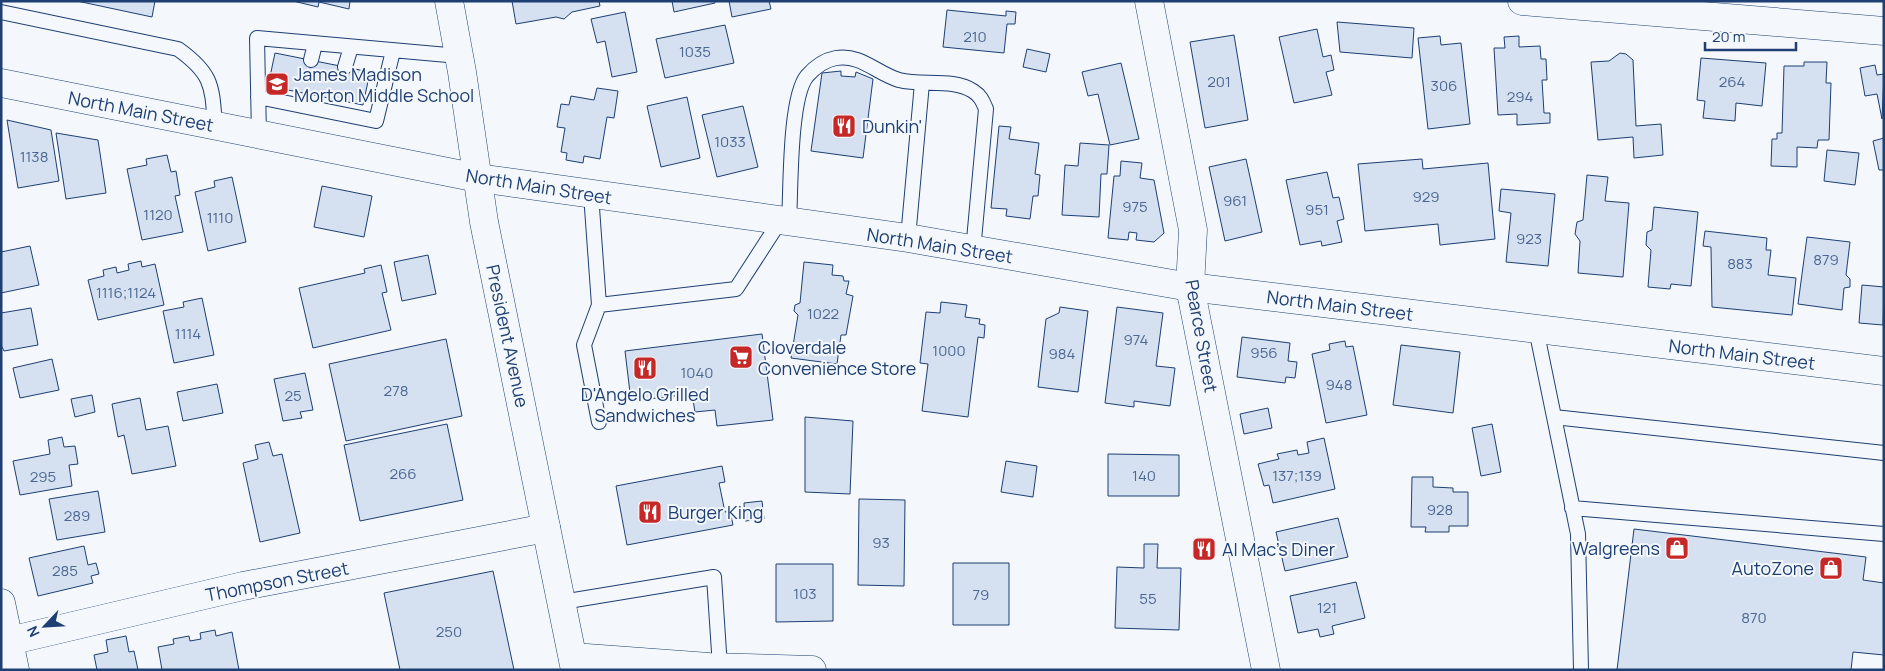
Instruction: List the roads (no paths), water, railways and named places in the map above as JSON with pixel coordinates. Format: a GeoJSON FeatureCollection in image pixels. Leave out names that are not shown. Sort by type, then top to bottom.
{"type":"FeatureCollection","features":[{"type":"Feature","properties":{"kind":"main road","name":"President Avenue"},"geometry":{"type":"LineString","coordinates":[[449,1],[460,56],[484,222],[574,663]]}},
{"type":"Feature","properties":{"kind":"main road","name":"Pearce Street"},"geometry":{"type":"LineString","coordinates":[[1149,1],[1193,230],[1190,287],[1266,670]]}},
{"type":"Feature","properties":{"kind":"main road"},"geometry":{"type":"LineString","coordinates":[[1522,1],[1884,31]]}},
{"type":"Feature","properties":{"kind":"main road","name":"North Main Street"},"geometry":{"type":"LineString","coordinates":[[1,83],[478,178],[908,238],[973,251],[1190,287],[1884,371]]}},
{"type":"Feature","properties":{"kind":"main road","name":"Thompson Street"},"geometry":{"type":"LineString","coordinates":[[9,641],[243,586],[546,528]]}},
{"type":"Feature","properties":{"kind":"main road"},"geometry":{"type":"LineString","coordinates":[[1,603],[15,670]]}},
{"type":"Feature","properties":{"kind":"main road"},"geometry":{"type":"LineString","coordinates":[[574,663],[812,670]]}},
{"type":"Feature","properties":{"kind":"lane"},"geometry":{"type":"LineString","coordinates":[[1,12],[178,49],[199,64],[212,88],[215,126]]}},
{"type":"Feature","properties":{"kind":"lane"},"geometry":{"type":"LineString","coordinates":[[259,134],[257,38],[460,56]]}},
{"type":"Feature","properties":{"kind":"lane"},"geometry":{"type":"LineString","coordinates":[[311,60],[315,44]]}},
{"type":"Feature","properties":{"kind":"lane"},"geometry":{"type":"LineString","coordinates":[[345,67],[351,47]]}},
{"type":"Feature","properties":{"kind":"lane"},"geometry":{"type":"LineString","coordinates":[[258,97],[299,98],[335,105],[376,121],[393,50]]}},
{"type":"Feature","properties":{"kind":"lane"},"geometry":{"type":"LineString","coordinates":[[599,305],[736,289],[784,221],[794,122],[798,98],[806,78],[818,66],[834,58],[851,58],[864,62],[898,79],[960,86],[973,91],[982,98],[986,109],[973,251]]}},
{"type":"Feature","properties":{"kind":"lane"},"geometry":{"type":"LineString","coordinates":[[908,238],[922,83]]}},
{"type":"Feature","properties":{"kind":"lane"},"geometry":{"type":"LineString","coordinates":[[591,194],[599,305],[584,346],[599,422]]}},
{"type":"Feature","properties":{"kind":"lane"},"geometry":{"type":"LineString","coordinates":[[1536,329],[1578,534],[1581,670]]}},
{"type":"Feature","properties":{"kind":"lane"},"geometry":{"type":"LineString","coordinates":[[1554,417],[1884,453]]}},
{"type":"Feature","properties":{"kind":"lane"},"geometry":{"type":"LineString","coordinates":[[1572,508],[1884,534]]}},
{"type":"Feature","properties":{"kind":"lane"},"geometry":{"type":"LineString","coordinates":[[562,602],[714,578],[720,667]]}},
{"type":"Feature","properties":{"kind":"place","name":"James Madison Morton Middle School"},"geometry":{"type":"Point","coordinates":[277,84]}},
{"type":"Feature","properties":{"kind":"place","name":"Dunkin'"},"geometry":{"type":"Point","coordinates":[844,126]}},
{"type":"Feature","properties":{"kind":"place","name":"Cloverdale Convenience Store"},"geometry":{"type":"Point","coordinates":[741,357]}},
{"type":"Feature","properties":{"kind":"place","name":"D'Angelo Grilled Sandwiches"},"geometry":{"type":"Point","coordinates":[645,368]}},
{"type":"Feature","properties":{"kind":"place","name":"Burger King"},"geometry":{"type":"Point","coordinates":[650,512]}},
{"type":"Feature","properties":{"kind":"place","name":"Walgreens"},"geometry":{"type":"Point","coordinates":[1677,548]}},
{"type":"Feature","properties":{"kind":"place","name":"Al Mac's Diner"},"geometry":{"type":"Point","coordinates":[1204,549]}},
{"type":"Feature","properties":{"kind":"place","name":"AutoZone"},"geometry":{"type":"Point","coordinates":[1831,568]}}]}
